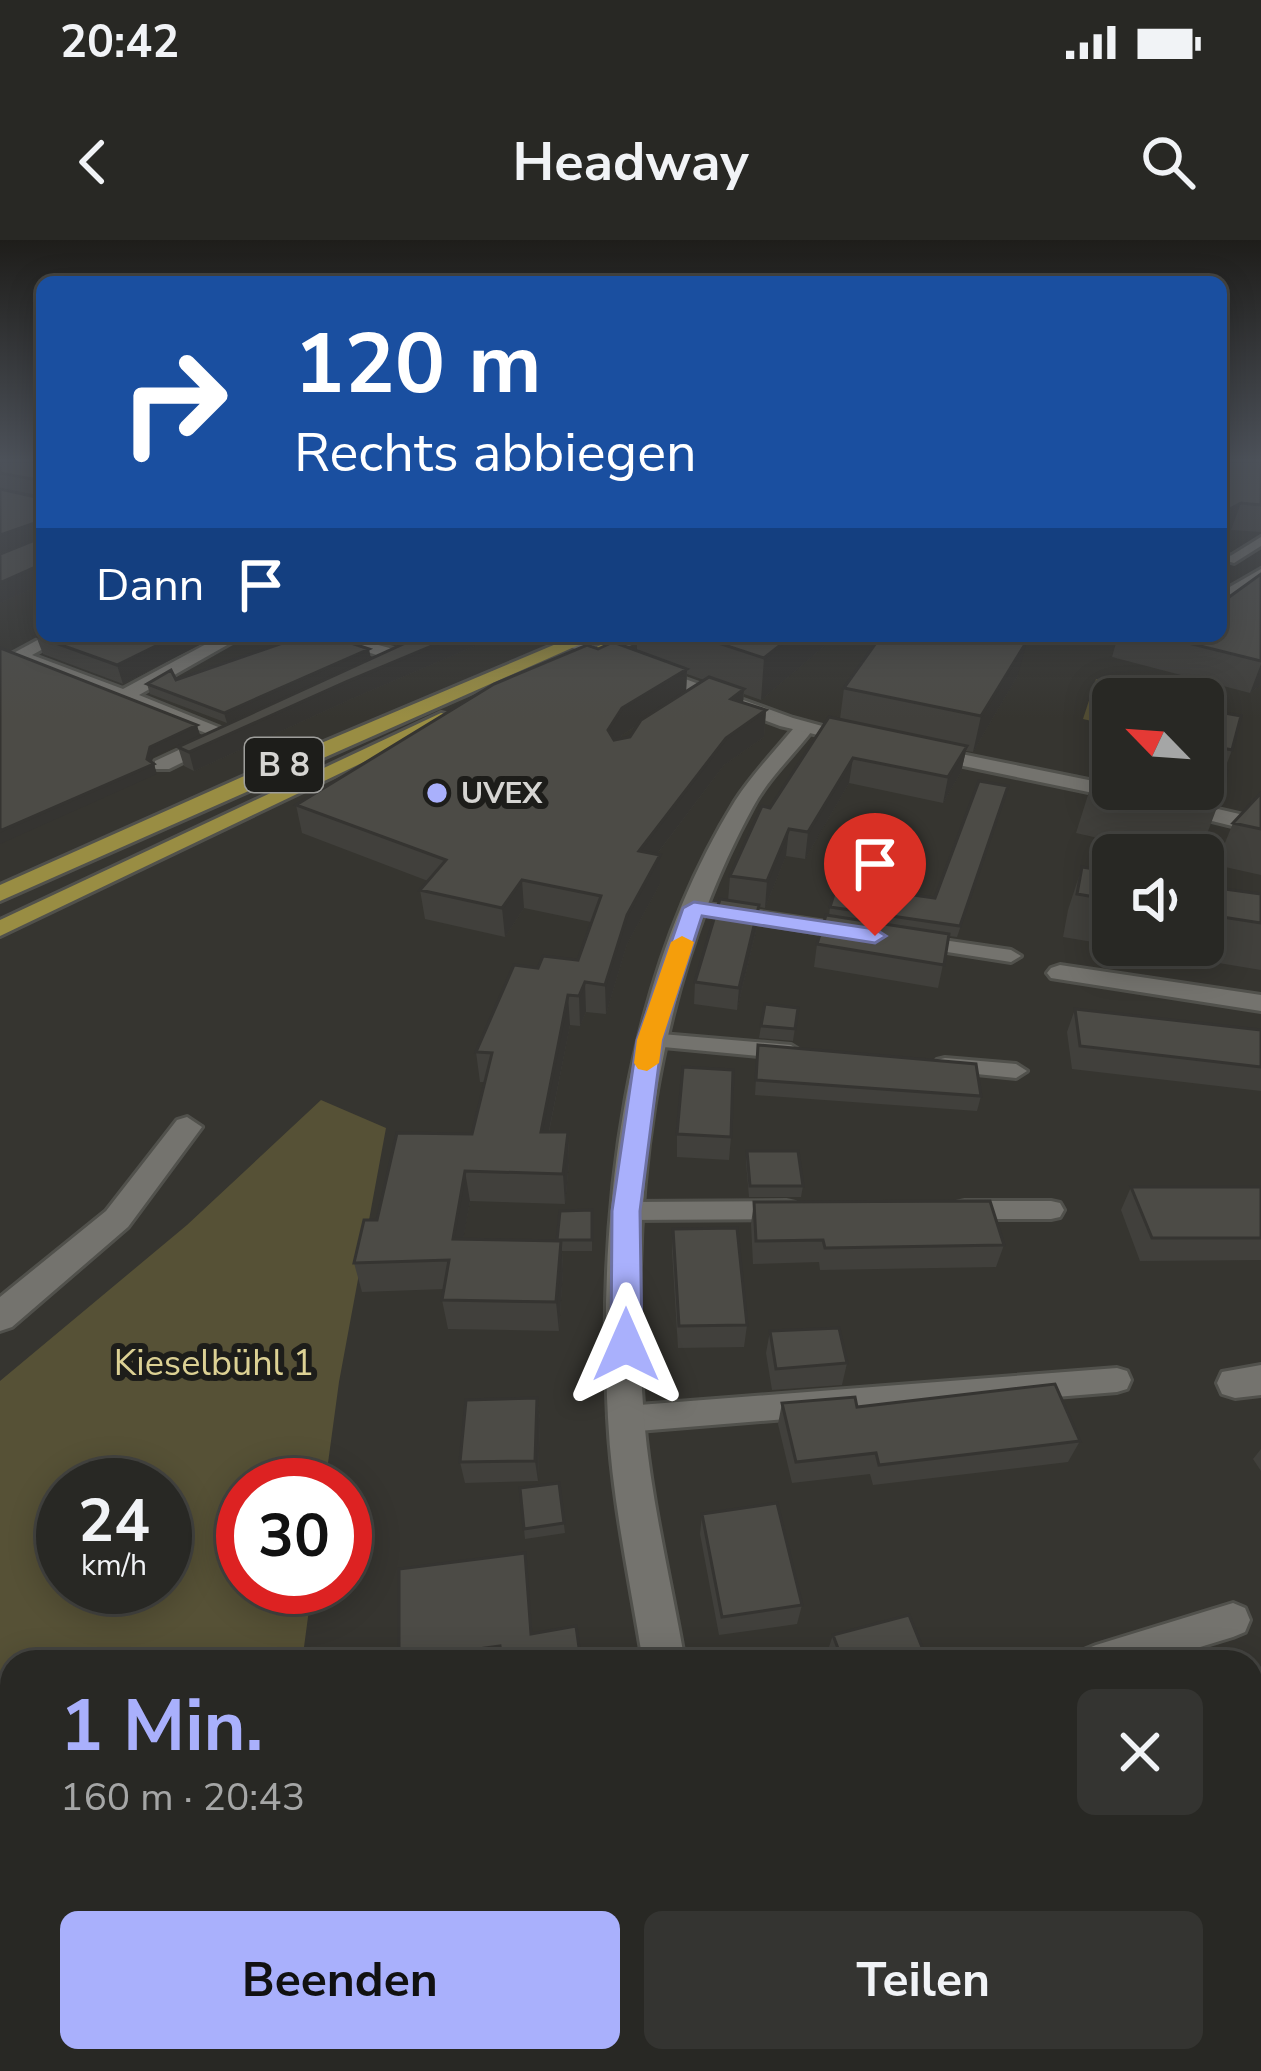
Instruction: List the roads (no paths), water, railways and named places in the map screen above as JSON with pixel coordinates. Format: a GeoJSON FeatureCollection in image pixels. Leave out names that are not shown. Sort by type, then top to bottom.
{"type":"FeatureCollection","features":[{"type":"Feature","properties":{"kind":"main road","name":"B 8"},"geometry":{"type":"LineString","coordinates":[[0,894],[311,753],[577,642]]}},
{"type":"Feature","properties":{"kind":"main road","name":"B 8"},"geometry":{"type":"LineString","coordinates":[[0,929],[313,779],[577,642]]}},
{"type":"Feature","properties":{"kind":"street"},"geometry":{"type":"LineString","coordinates":[[46,642],[17,656],[228,735]]}},
{"type":"Feature","properties":{"kind":"street"},"geometry":{"type":"LineString","coordinates":[[124,696],[223,642]]}},
{"type":"Feature","properties":{"kind":"street"},"geometry":{"type":"LineString","coordinates":[[346,682],[386,665],[391,654],[348,642]]}},
{"type":"Feature","properties":{"kind":"street"},"geometry":{"type":"LineString","coordinates":[[577,642],[699,698],[868,740]]}},
{"type":"Feature","properties":{"kind":"street"},"geometry":{"type":"LineString","coordinates":[[162,765],[248,726]]}},
{"type":"Feature","properties":{"kind":"street"},"geometry":{"type":"LineString","coordinates":[[662,1650],[626,1419],[626,1211],[650,1040],[694,908],[744,803],[805,727]]}},
{"type":"Feature","properties":{"kind":"street"},"geometry":{"type":"LineString","coordinates":[[910,749],[1261,826]]}},
{"type":"Feature","properties":{"kind":"street"},"geometry":{"type":"LineString","coordinates":[[1060,974],[1261,1004]]}},
{"type":"Feature","properties":{"kind":"street"},"geometry":{"type":"LineString","coordinates":[[0,1317],[117,1219],[187,1126]]}},
{"type":"Feature","properties":{"kind":"lane"},"geometry":{"type":"LineString","coordinates":[[1227,560],[1261,571]]}},
{"type":"Feature","properties":{"kind":"lane"},"geometry":{"type":"LineString","coordinates":[[1227,593],[1261,571]]}},
{"type":"Feature","properties":{"kind":"lane"},"geometry":{"type":"LineString","coordinates":[[694,908],[875,936]]}},
{"type":"Feature","properties":{"kind":"lane"},"geometry":{"type":"LineString","coordinates":[[898,939],[1011,956]]}},
{"type":"Feature","properties":{"kind":"lane"},"geometry":{"type":"LineString","coordinates":[[650,1040],[810,1053]]}},
{"type":"Feature","properties":{"kind":"lane"},"geometry":{"type":"LineString","coordinates":[[924,1063],[1016,1071]]}},
{"type":"Feature","properties":{"kind":"lane"},"geometry":{"type":"LineString","coordinates":[[626,1211],[815,1210]]}},
{"type":"Feature","properties":{"kind":"lane"},"geometry":{"type":"LineString","coordinates":[[933,1210],[1051,1210]]}},
{"type":"Feature","properties":{"kind":"lane"},"geometry":{"type":"LineString","coordinates":[[626,1419],[1118,1380]]}},
{"type":"Feature","properties":{"kind":"lane"},"geometry":{"type":"LineString","coordinates":[[1134,1650],[1233,1619]]}},
{"type":"Feature","properties":{"kind":"place","name":"UVEX"},"geometry":{"type":"Point","coordinates":[437,793]}},
{"type":"Feature","properties":{"kind":"park label","name":"Kieselbühl 1"},"geometry":{"type":"Point","coordinates":[214,1363]}}]}
